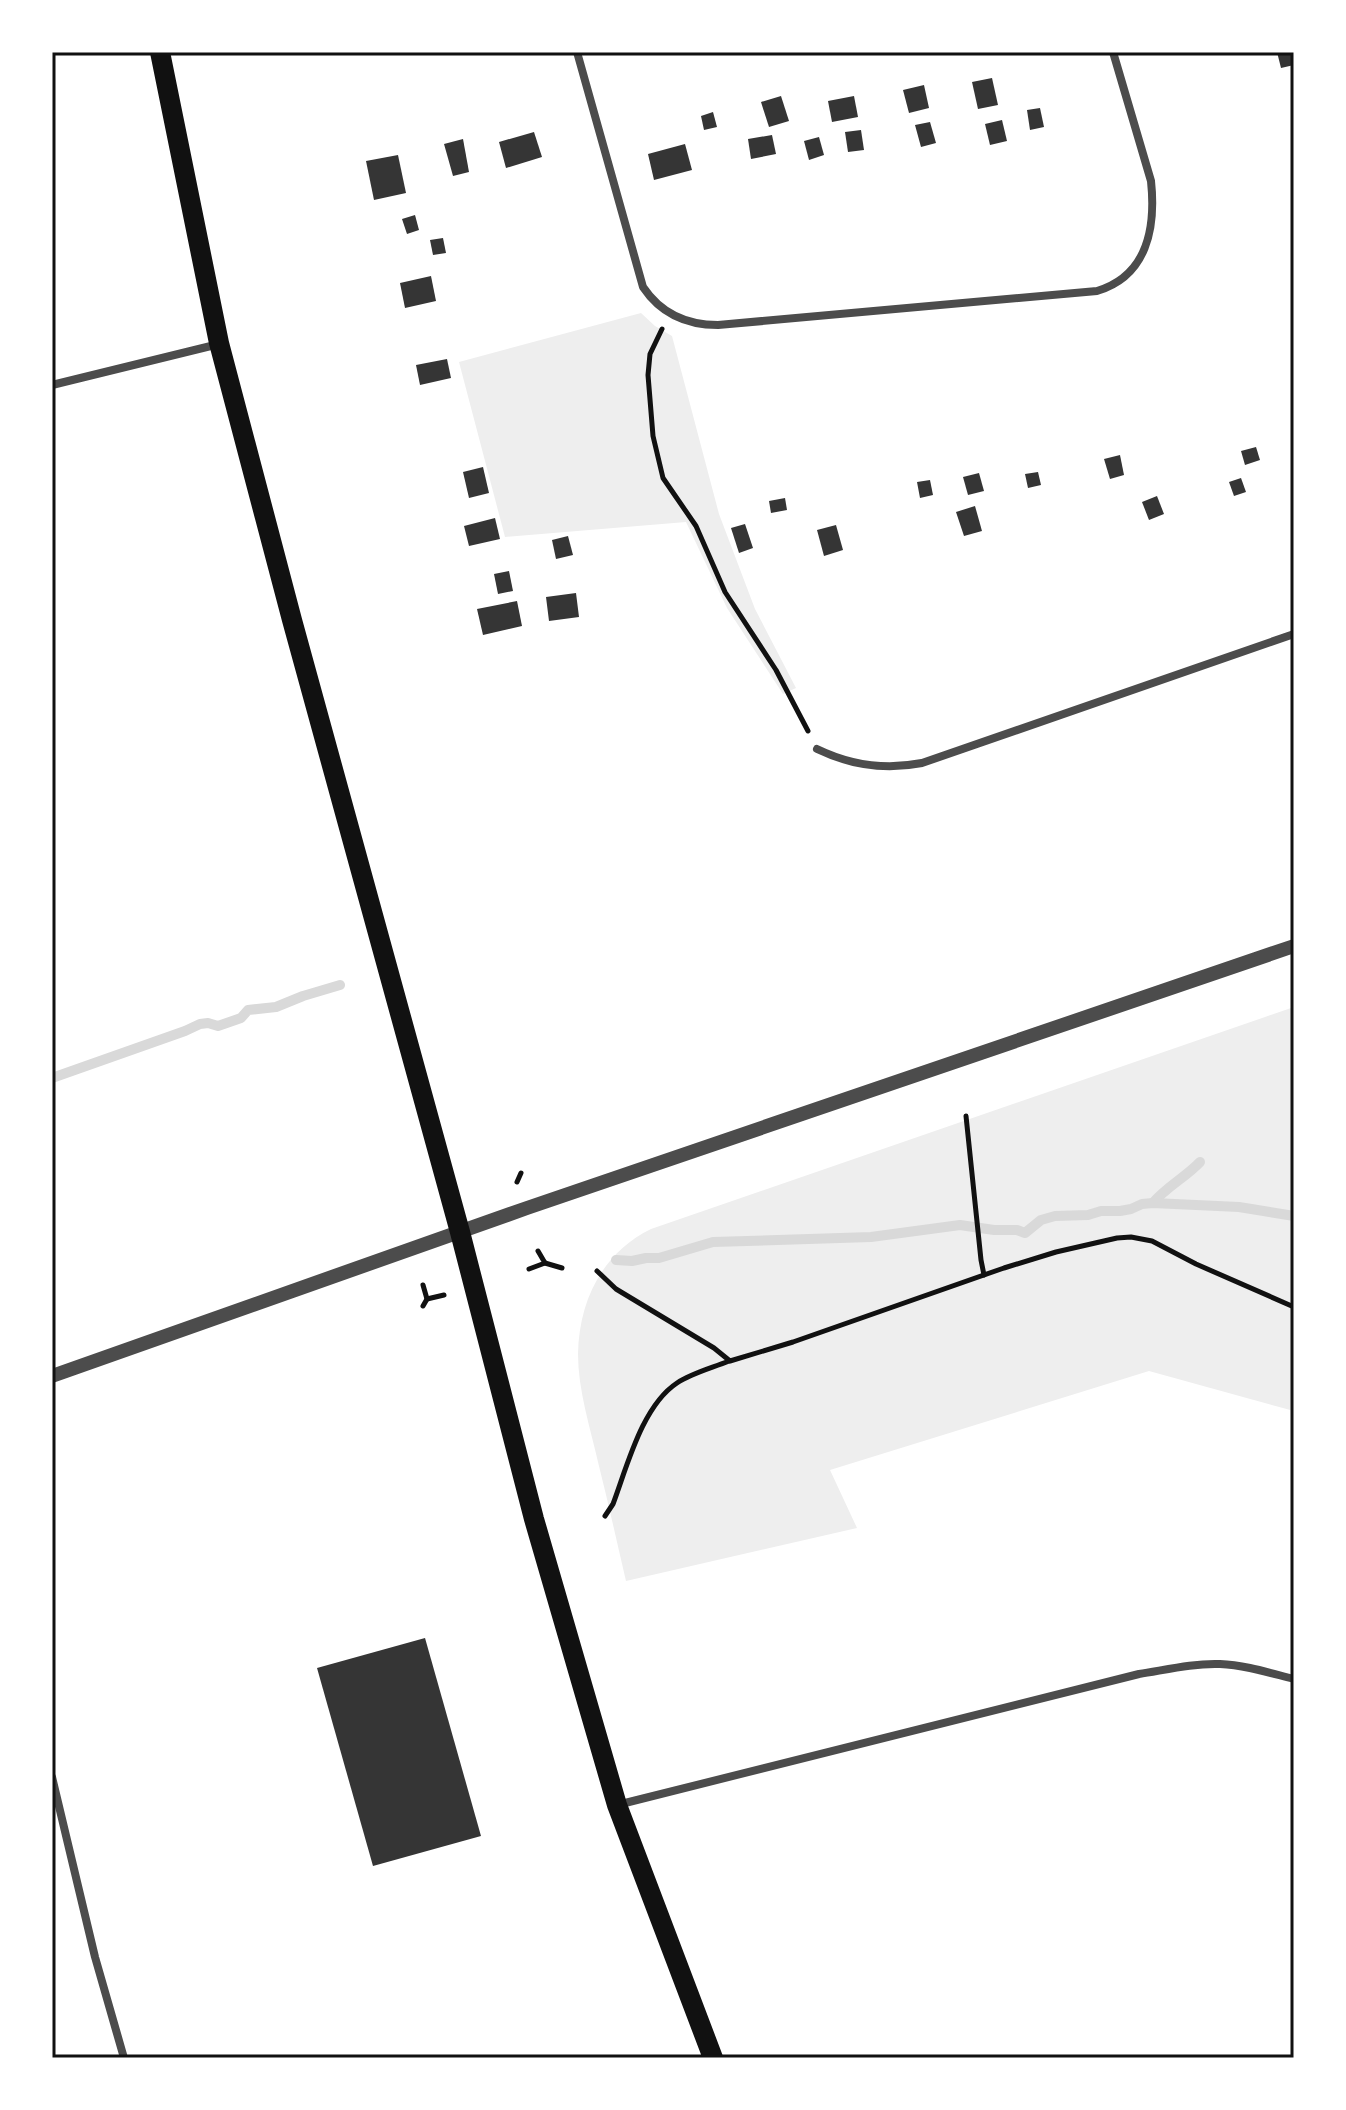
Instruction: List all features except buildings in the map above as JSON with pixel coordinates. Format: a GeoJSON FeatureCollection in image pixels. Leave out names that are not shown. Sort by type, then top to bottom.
{"type":"FeatureCollection","features":[{"type":"Feature","properties":{"kind":"main road"},"geometry":{"type":"LineString","coordinates":[[160,52],[219,343],[460,1232],[534,1519],[617,1805],[713,2058]]}},
{"type":"Feature","properties":{"kind":"street"},"geometry":{"type":"LineString","coordinates":[[577,52],[639,275],[651,298],[671,315],[702,325],[1097,291],[1113,286],[1127,276],[1138,262],[1146,244],[1153,201],[1151,181],[1113,52]]}},
{"type":"Feature","properties":{"kind":"street"},"geometry":{"type":"LineString","coordinates":[[52,385],[219,343]]}},
{"type":"Feature","properties":{"kind":"street"},"geometry":{"type":"LineString","coordinates":[[817,749],[869,765],[907,766],[922,763],[1294,634]]}},
{"type":"Feature","properties":{"kind":"street"},"geometry":{"type":"LineString","coordinates":[[52,1376],[460,1232],[1294,946]]}},
{"type":"Feature","properties":{"kind":"street"},"geometry":{"type":"LineString","coordinates":[[617,1805],[1139,1674],[1222,1664],[1294,1679]]}},
{"type":"Feature","properties":{"kind":"street"},"geometry":{"type":"LineString","coordinates":[[52,1777],[95,1957],[124,2058]]}},
{"type":"Feature","properties":{"kind":"path"},"geometry":{"type":"LineString","coordinates":[[671,315],[656,338],[648,362],[653,436],[663,478],[696,526],[725,592],[788,691],[817,749]]}},
{"type":"Feature","properties":{"kind":"path"},"geometry":{"type":"LineString","coordinates":[[966,1116],[984,1275]]}},
{"type":"Feature","properties":{"kind":"path"},"geometry":{"type":"LineString","coordinates":[[517,1182],[521,1173]]}},
{"type":"Feature","properties":{"kind":"path"},"geometry":{"type":"LineString","coordinates":[[605,1516],[613,1504],[646,1419],[659,1398],[677,1383],[730,1361],[984,1275],[1087,1244],[1131,1237],[1152,1241],[1294,1307]]}},
{"type":"Feature","properties":{"kind":"path"},"geometry":{"type":"LineString","coordinates":[[538,1251],[545,1263]]}},
{"type":"Feature","properties":{"kind":"path"},"geometry":{"type":"LineString","coordinates":[[529,1269],[545,1263],[562,1268]]}},
{"type":"Feature","properties":{"kind":"path"},"geometry":{"type":"LineString","coordinates":[[597,1271],[616,1289],[714,1348],[730,1361]]}},
{"type":"Feature","properties":{"kind":"path"},"geometry":{"type":"LineString","coordinates":[[423,1285],[427,1299],[423,1306]]}},
{"type":"Feature","properties":{"kind":"path"},"geometry":{"type":"LineString","coordinates":[[427,1299],[444,1295]]}},
{"type":"Feature","properties":{"kind":"shaded area"},"geometry":{"type":"Polygon","coordinates":[[[641,313],[672,336],[719,514],[755,609],[796,688],[783,694],[727,608],[686,522],[505,537],[459,362],[641,313]]]}},
{"type":"Feature","properties":{"kind":"shaded area"},"geometry":{"type":"Polygon","coordinates":[[[1294,1007],[1294,1411],[1149,1371],[830,1470],[857,1528],[626,1581],[585,1408],[578,1354],[579,1334],[589,1297],[596,1281],[619,1251],[651,1229],[1294,1007]]]}},
{"type":"Feature","properties":{"kind":"waterway"},"geometry":{"type":"LineString","coordinates":[[52,1078],[200,1024],[218,1026],[241,1018],[248,1010],[276,1007],[340,985]]}},
{"type":"Feature","properties":{"kind":"waterway"},"geometry":{"type":"LineString","coordinates":[[1153,1203],[1200,1162]]}},
{"type":"Feature","properties":{"kind":"waterway"},"geometry":{"type":"LineString","coordinates":[[616,1260],[659,1258],[713,1242],[871,1237],[960,1225],[1025,1233],[1041,1220],[1055,1216],[1120,1211],[1153,1203],[1239,1207],[1294,1216]]}}]}
